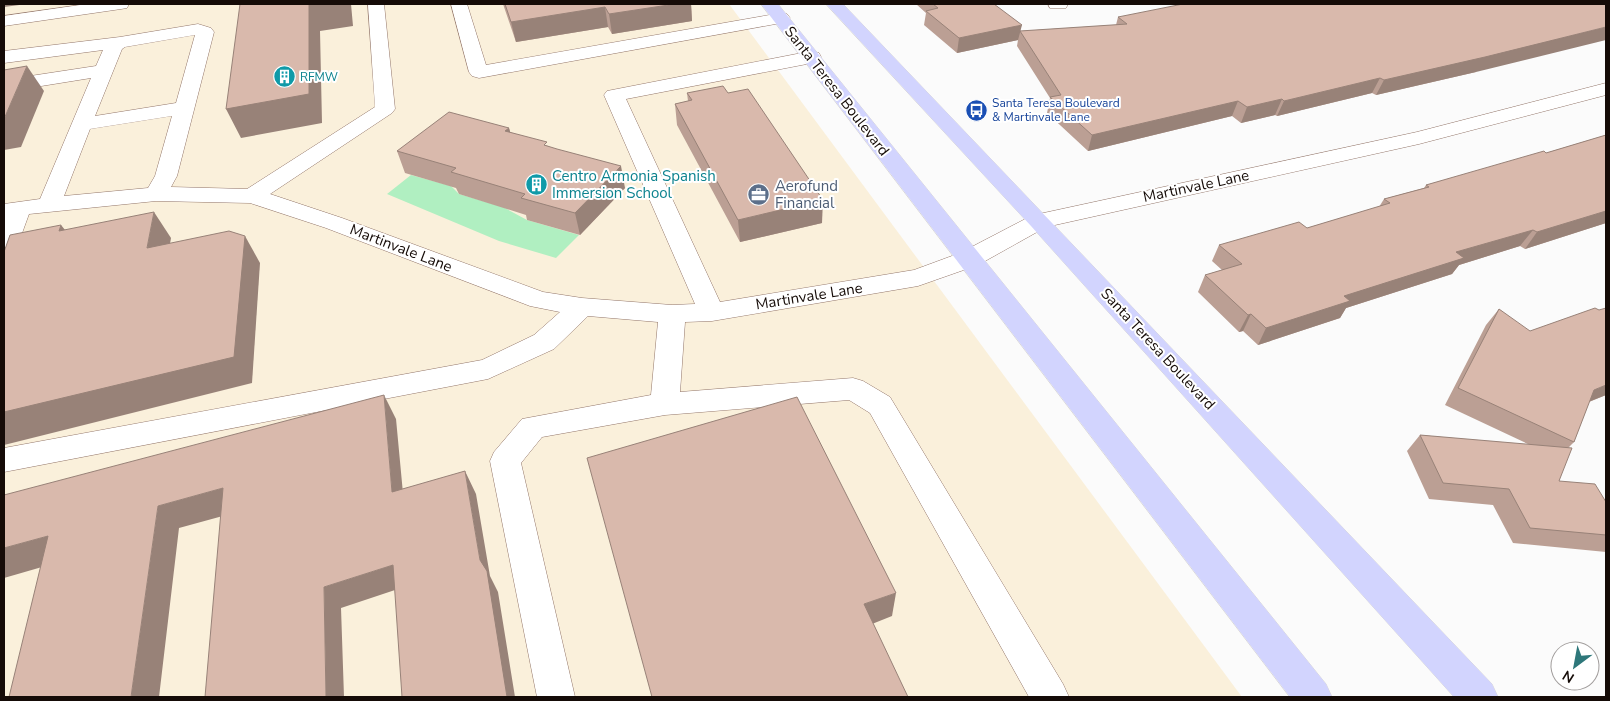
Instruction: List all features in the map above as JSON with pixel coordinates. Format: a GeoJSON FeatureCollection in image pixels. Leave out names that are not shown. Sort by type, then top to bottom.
{"type":"FeatureCollection","features":[{"type":"Feature","properties":{"kind":"main road","name":"Santa Teresa Boulevard"},"geometry":{"type":"LineString","coordinates":[[834,4],[1039,221],[1479,697]]}},
{"type":"Feature","properties":{"kind":"main road","name":"Santa Teresa Boulevard"},"geometry":{"type":"LineString","coordinates":[[775,11],[1313,697]]}},
{"type":"Feature","properties":{"kind":"street"},"geometry":{"type":"LineString","coordinates":[[4,21],[121,4]]}},
{"type":"Feature","properties":{"kind":"street"},"geometry":{"type":"LineString","coordinates":[[252,196],[385,109],[376,4]]}},
{"type":"Feature","properties":{"kind":"street"},"geometry":{"type":"LineString","coordinates":[[459,4],[478,72],[775,11]]}},
{"type":"Feature","properties":{"kind":"street"},"geometry":{"type":"LineString","coordinates":[[4,56],[120,42],[198,29],[205,32],[166,176],[156,194]]}},
{"type":"Feature","properties":{"kind":"street"},"geometry":{"type":"LineString","coordinates":[[50,204],[114,46],[120,42]]}},
{"type":"Feature","properties":{"kind":"street"},"geometry":{"type":"LineString","coordinates":[[712,312],[614,95],[812,57]]}},
{"type":"Feature","properties":{"kind":"street"},"geometry":{"type":"LineString","coordinates":[[4,86],[104,70]]}},
{"type":"Feature","properties":{"kind":"street","name":"Martinvale Lane"},"geometry":{"type":"LineString","coordinates":[[12,210],[50,204],[156,194],[252,196],[334,223],[539,300],[582,307],[672,314],[712,312],[918,278],[970,259],[1039,221],[1419,138],[1606,89]]}},
{"type":"Feature","properties":{"kind":"street"},"geometry":{"type":"LineString","coordinates":[[81,124],[184,108]]}},
{"type":"Feature","properties":{"kind":"street"},"geometry":{"type":"LineString","coordinates":[[4,252],[12,210]]}},
{"type":"Feature","properties":{"kind":"street"},"geometry":{"type":"LineString","coordinates":[[4,460],[488,369],[544,342],[582,307]]}},
{"type":"Feature","properties":{"kind":"street"},"geometry":{"type":"LineString","coordinates":[[665,404],[672,314]]}},
{"type":"Feature","properties":{"kind":"street"},"geometry":{"type":"LineString","coordinates":[[556,697],[505,461],[533,427],[665,404],[853,389],[880,405],[1050,697]]}},
{"type":"Feature","properties":{"kind":"shaded area"},"geometry":{"type":"Polygon","coordinates":[[[4,4],[729,4],[1242,697],[4,697],[4,4]]]}},
{"type":"Feature","properties":{"kind":"green space"},"geometry":{"type":"Polygon","coordinates":[[[411,175],[451,186],[459,194],[503,207],[527,220],[579,235],[556,258],[499,241],[387,194],[411,175]]]}},
{"type":"Feature","properties":{"kind":"building"},"geometry":{"type":"Polygon","coordinates":[[[240,4],[309,4],[309,94],[226,109],[240,4]]]}},
{"type":"Feature","properties":{"kind":"building"},"geometry":{"type":"Polygon","coordinates":[[[505,4],[675,4],[609,14],[605,7],[511,22],[505,4]]]}},
{"type":"Feature","properties":{"kind":"building"},"geometry":{"type":"Polygon","coordinates":[[[933,4],[994,4],[1022,25],[959,38],[926,11],[938,8],[933,4]]]}},
{"type":"Feature","properties":{"kind":"building"},"geometry":{"type":"Polygon","coordinates":[[[1183,4],[1606,4],[1606,27],[1384,80],[1380,78],[1284,101],[1282,99],[1247,107],[1238,101],[1092,135],[1050,97],[1061,95],[1020,31],[1127,24],[1118,17],[1183,4]]]}},
{"type":"Feature","properties":{"kind":"building"},"geometry":{"type":"Polygon","coordinates":[[[27,66],[4,119],[4,70],[27,66]]]}},
{"type":"Feature","properties":{"kind":"building","name":"Aerofund Financial"},"geometry":{"type":"Polygon","coordinates":[[[723,86],[728,93],[748,89],[823,200],[738,220],[675,104],[692,100],[687,93],[723,86]]]}},
{"type":"Feature","properties":{"kind":"building"},"geometry":{"type":"Polygon","coordinates":[[[449,112],[509,128],[505,131],[547,142],[544,145],[621,166],[575,213],[521,198],[525,194],[451,172],[456,168],[397,151],[449,112]]]}},
{"type":"Feature","properties":{"kind":"building"},"geometry":{"type":"Polygon","coordinates":[[[1606,135],[1606,211],[1537,232],[1533,230],[1456,252],[1464,258],[1344,296],[1350,301],[1266,328],[1251,314],[1248,315],[1205,275],[1242,264],[1219,245],[1299,222],[1307,228],[1390,203],[1384,199],[1429,187],[1426,185],[1606,135]]]}},
{"type":"Feature","properties":{"kind":"building"},"geometry":{"type":"Polygon","coordinates":[[[154,212],[147,248],[229,231],[245,236],[234,357],[4,412],[4,252],[10,235],[61,225],[59,231],[154,212]]]}},
{"type":"Feature","properties":{"kind":"building"},"geometry":{"type":"Polygon","coordinates":[[[1595,308],[1599,310],[1606,308],[1606,385],[1594,390],[1574,442],[1458,388],[1499,309],[1530,331],[1595,308]]]}},
{"type":"Feature","properties":{"kind":"building"},"geometry":{"type":"Polygon","coordinates":[[[384,395],[392,492],[465,471],[480,560],[487,571],[507,697],[402,697],[393,565],[324,587],[326,697],[205,697],[223,488],[158,506],[131,697],[9,697],[48,536],[4,548],[4,495],[384,395]]]}},
{"type":"Feature","properties":{"kind":"building"},"geometry":{"type":"Polygon","coordinates":[[[797,397],[896,593],[864,604],[908,697],[652,697],[587,458],[797,397]]]}},
{"type":"Feature","properties":{"kind":"building"},"geometry":{"type":"Polygon","coordinates":[[[1420,435],[1572,448],[1559,481],[1595,484],[1606,502],[1606,535],[1530,528],[1509,489],[1443,483],[1420,435]]]}},
{"type":"Feature","properties":{"kind":"place","name":"RFMW"},"geometry":{"type":"Point","coordinates":[284,77]}},
{"type":"Feature","properties":{"kind":"place","name":"Santa Teresa Boulevard & Martinvale Lane"},"geometry":{"type":"Point","coordinates":[976,110]}},
{"type":"Feature","properties":{"kind":"place","name":"Centro Armonia Spanish Immersion School"},"geometry":{"type":"Point","coordinates":[536,185]}},
{"type":"Feature","properties":{"kind":"place","name":"Aerofund Financial"},"geometry":{"type":"Point","coordinates":[759,195]}}]}
